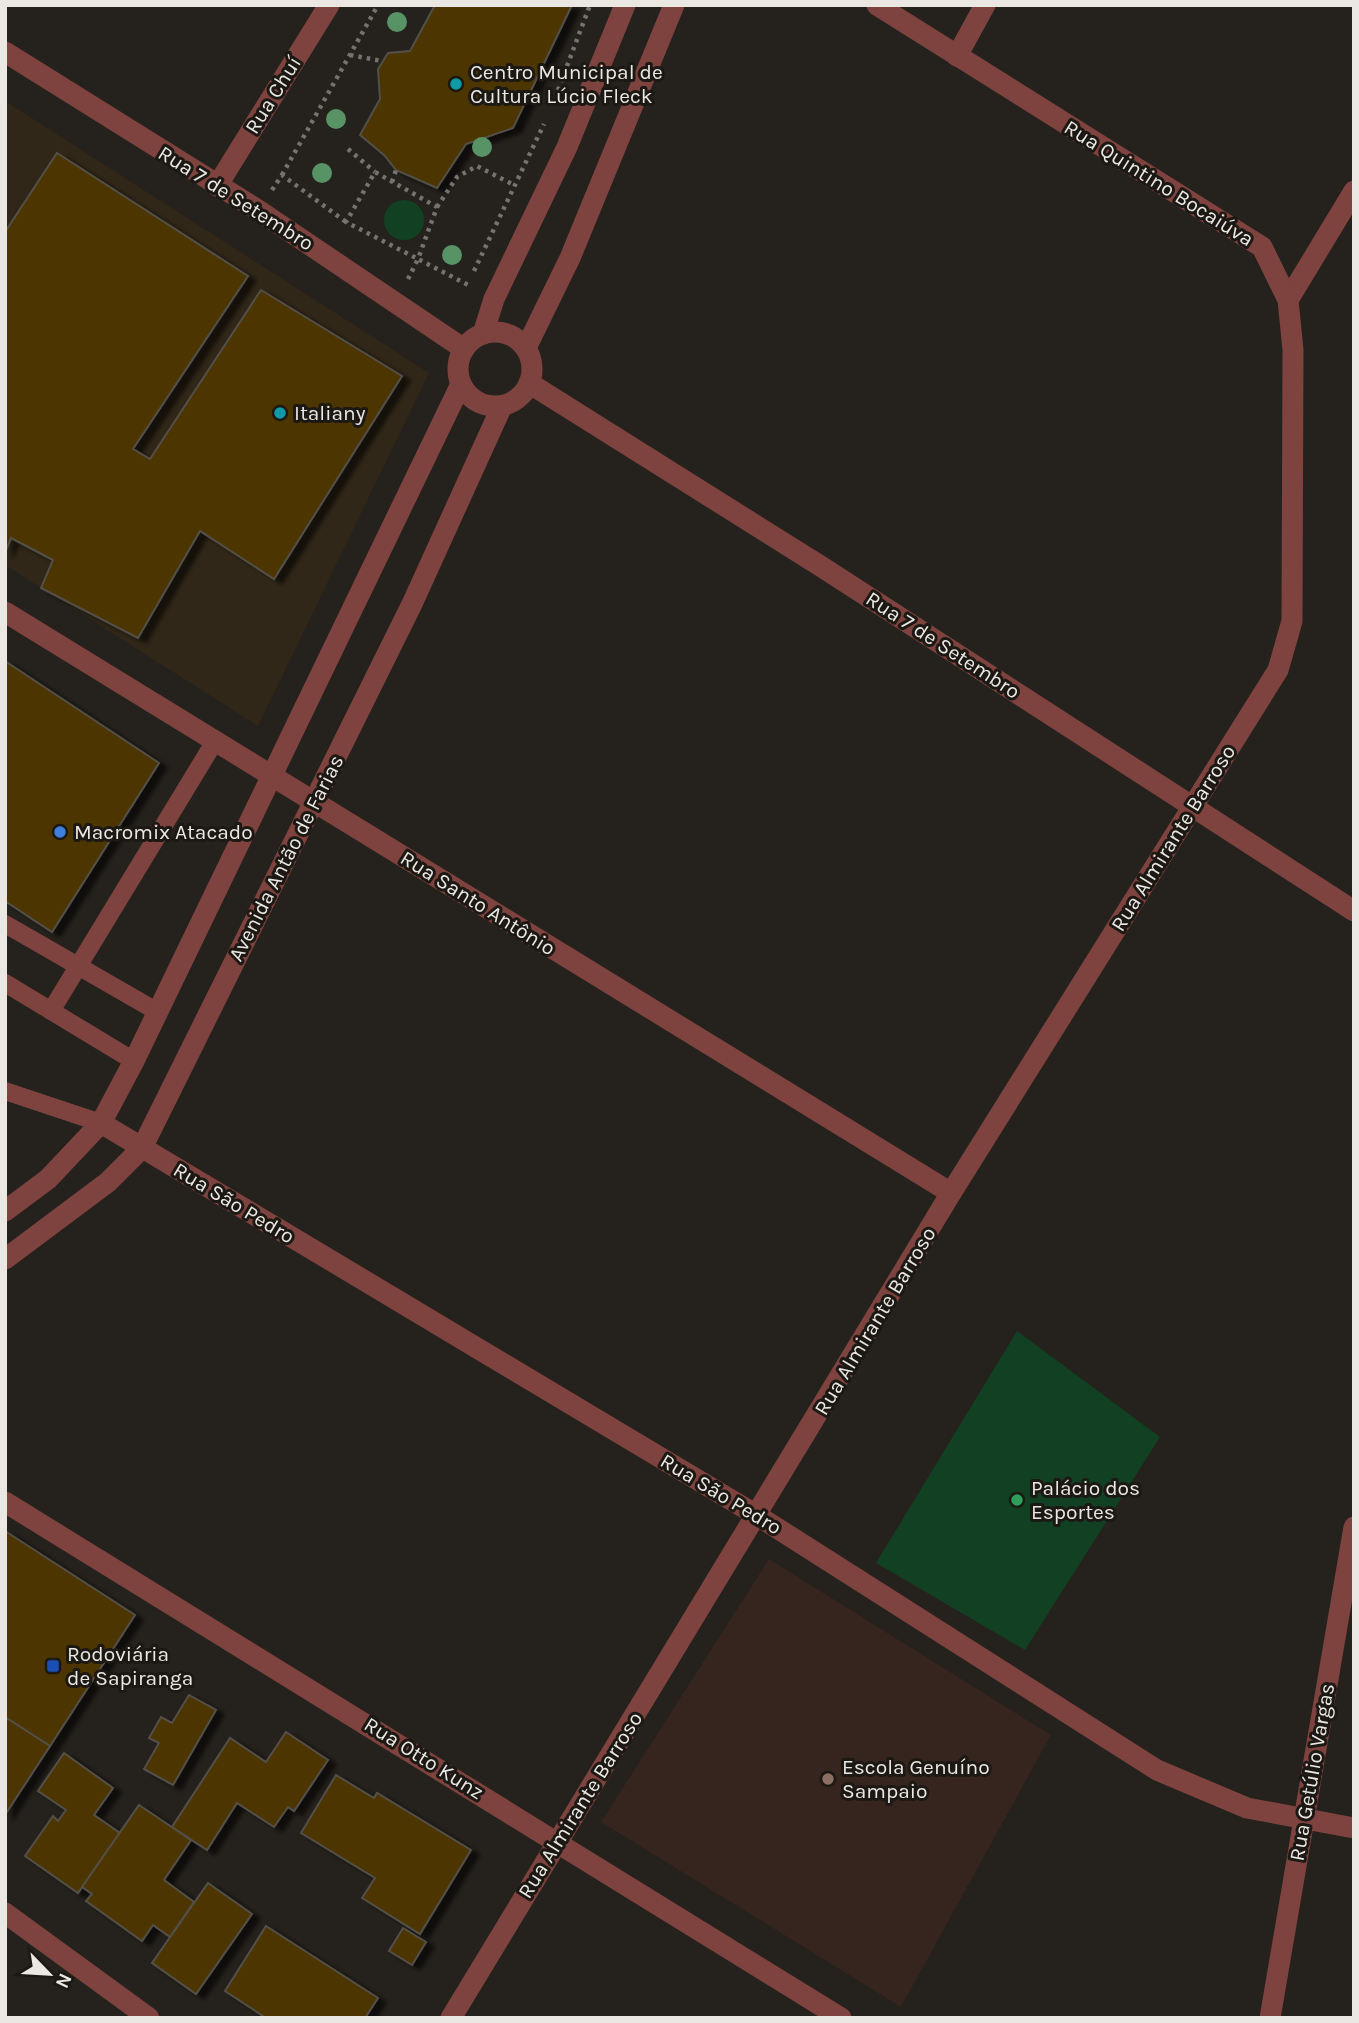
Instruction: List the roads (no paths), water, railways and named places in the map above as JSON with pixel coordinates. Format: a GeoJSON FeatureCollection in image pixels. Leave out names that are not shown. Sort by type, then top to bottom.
{"type":"FeatureCollection","features":[{"type":"Feature","properties":{"kind":"street","name":"Rua Chuí"},"geometry":{"type":"LineString","coordinates":[[217,186],[329,5]]}},
{"type":"Feature","properties":{"kind":"street"},"geometry":{"type":"LineString","coordinates":[[5,1210],[48,1179],[101,1123],[134,1061],[461,384],[459,360],[464,348],[483,334],[494,299],[567,147],[625,5]]}},
{"type":"Feature","properties":{"kind":"street"},"geometry":{"type":"LineString","coordinates":[[526,348],[570,258],[674,5]]}},
{"type":"Feature","properties":{"kind":"street","name":"Rua Quintino Bocaiúva"},"geometry":{"type":"LineString","coordinates":[[877,5],[1262,247],[1288,300],[1293,350],[1292,621]]}},
{"type":"Feature","properties":{"kind":"street"},"geometry":{"type":"LineString","coordinates":[[957,55],[985,5]]}},
{"type":"Feature","properties":{"kind":"street","name":"Rua 7 de Setembro"},"geometry":{"type":"LineString","coordinates":[[5,52],[258,210],[464,348]]}},
{"type":"Feature","properties":{"kind":"street"},"geometry":{"type":"LineString","coordinates":[[1288,300],[1354,191]]}},
{"type":"Feature","properties":{"kind":"street"},"geometry":{"type":"LineString","coordinates":[[461,384],[478,402],[502,405],[523,394],[529,383],[531,359],[526,348],[507,334],[483,334]]}},
{"type":"Feature","properties":{"kind":"street","name":"Rua 7 de Setembro"},"geometry":{"type":"LineString","coordinates":[[529,383],[822,567],[1354,911]]}},
{"type":"Feature","properties":{"kind":"street","name":"Avenida Antão de Farias"},"geometry":{"type":"LineString","coordinates":[[5,1259],[108,1182],[142,1148],[412,604],[502,405]]}},
{"type":"Feature","properties":{"kind":"street","name":"Rua Santo Antônio"},"geometry":{"type":"LineString","coordinates":[[5,612],[951,1193]]}},
{"type":"Feature","properties":{"kind":"street","name":"Rua Almirante Barroso"},"geometry":{"type":"LineString","coordinates":[[451,2018],[557,1840],[758,1516],[951,1193],[1278,670],[1292,621]]}},
{"type":"Feature","properties":{"kind":"street","name":"Rua São Pedro"},"geometry":{"type":"LineString","coordinates":[[101,1123],[758,1516],[1157,1770],[1247,1808],[1354,1828]]}},
{"type":"Feature","properties":{"kind":"street","name":"Rua Otto Kunz"},"geometry":{"type":"LineString","coordinates":[[5,1502],[557,1840],[841,2018]]}},
{"type":"Feature","properties":{"kind":"street","name":"Rua Getúlio Vargas"},"geometry":{"type":"LineString","coordinates":[[1270,2018],[1354,1527]]}},
{"type":"Feature","properties":{"kind":"street"},"geometry":{"type":"LineString","coordinates":[[5,1913],[149,2018]]}},
{"type":"Feature","properties":{"kind":"lane"},"geometry":{"type":"LineString","coordinates":[[51,1011],[215,741]]}},
{"type":"Feature","properties":{"kind":"lane"},"geometry":{"type":"LineString","coordinates":[[5,924],[158,1012]]}},
{"type":"Feature","properties":{"kind":"lane"},"geometry":{"type":"LineString","coordinates":[[5,983],[134,1061]]}},
{"type":"Feature","properties":{"kind":"lane"},"geometry":{"type":"LineString","coordinates":[[5,1091],[101,1123]]}},
{"type":"Feature","properties":{"kind":"place","name":"Centro Municipal de Cultura Lúcio Fleck"},"geometry":{"type":"Point","coordinates":[456,84]}},
{"type":"Feature","properties":{"kind":"place","name":"Italiany"},"geometry":{"type":"Point","coordinates":[280,413]}},
{"type":"Feature","properties":{"kind":"place","name":"Macromix Atacado"},"geometry":{"type":"Point","coordinates":[60,832]}},
{"type":"Feature","properties":{"kind":"place","name":"Palácio dos Esportes"},"geometry":{"type":"Point","coordinates":[1017,1500]}},
{"type":"Feature","properties":{"kind":"place","name":"Rodoviária de Sapiranga"},"geometry":{"type":"Point","coordinates":[53,1666]}},
{"type":"Feature","properties":{"kind":"place","name":"Escola Genuíno Sampaio"},"geometry":{"type":"Point","coordinates":[828,1779]}}]}
